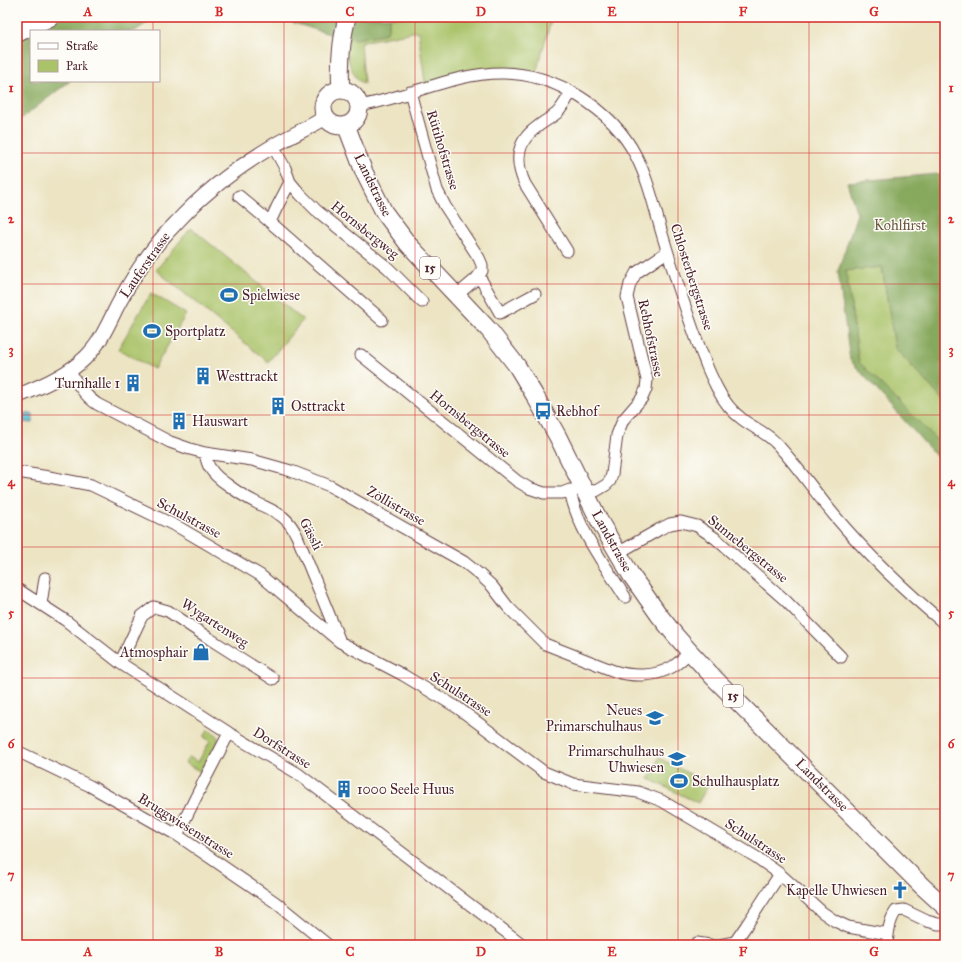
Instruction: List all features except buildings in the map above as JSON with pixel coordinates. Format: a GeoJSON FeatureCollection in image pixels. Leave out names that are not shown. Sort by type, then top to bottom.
{"type":"FeatureCollection","features":[{"type":"Feature","properties":{"kind":"highway"},"geometry":{"type":"LineString","coordinates":[[17,20],[24,17]]}},
{"type":"Feature","properties":{"kind":"highway"},"geometry":{"type":"LineString","coordinates":[[17,33],[50,17]]}},
{"type":"Feature","properties":{"kind":"main road"},"geometry":{"type":"LineString","coordinates":[[341,90],[340,63],[345,24]]}},
{"type":"Feature","properties":{"kind":"main road"},"geometry":{"type":"LineString","coordinates":[[341,90],[354,96],[358,102],[358,106],[356,118],[350,123],[341,126],[333,124],[326,117],[323,108],[325,100],[332,93],[341,90]]}},
{"type":"Feature","properties":{"kind":"main road","name":"Landstrasse"},"geometry":{"type":"LineString","coordinates":[[346,125],[364,172],[384,212],[408,244],[489,330],[516,366],[558,437],[577,490],[658,615],[690,652],[922,886],[945,907]]}},
{"type":"Feature","properties":{"kind":"street","name":"Chlosterbergstrasse"},"geometry":{"type":"LineString","coordinates":[[358,106],[375,103],[466,77],[504,73],[535,77],[551,82],[571,92],[607,117],[636,156],[650,192],[684,306],[699,346],[722,398],[742,420],[761,430],[773,440],[834,515],[880,566],[945,624]]}},
{"type":"Feature","properties":{"kind":"street","name":"Rütihofstrasse"},"geometry":{"type":"LineString","coordinates":[[410,92],[437,190],[445,206],[479,258],[482,265],[482,271],[479,276],[500,313],[535,294]]}},
{"type":"Feature","properties":{"kind":"street"},"geometry":{"type":"LineString","coordinates":[[566,251],[520,174],[519,154],[525,138],[536,127],[563,106],[571,92]]}},
{"type":"Feature","properties":{"kind":"street","name":"Lauferstrasse"},"geometry":{"type":"LineString","coordinates":[[17,396],[69,371],[86,358],[108,326],[119,302],[150,252],[176,222],[191,208],[229,176],[273,146],[326,117]]}},
{"type":"Feature","properties":{"kind":"street","name":"Hornsbergweg"},"geometry":{"type":"LineString","coordinates":[[273,146],[285,168],[290,182],[300,194],[316,210],[388,268],[422,302]]}},
{"type":"Feature","properties":{"kind":"street"},"geometry":{"type":"LineString","coordinates":[[270,222],[290,182]]}},
{"type":"Feature","properties":{"kind":"street"},"geometry":{"type":"LineString","coordinates":[[239,196],[382,320]]}},
{"type":"Feature","properties":{"kind":"street","name":"Rebhofstrasse"},"geometry":{"type":"LineString","coordinates":[[577,490],[596,491],[610,481],[617,435],[623,420],[642,398],[646,389],[646,380],[627,297],[630,284],[636,273],[667,252]]}},
{"type":"Feature","properties":{"kind":"street"},"geometry":{"type":"LineString","coordinates":[[457,295],[479,276]]}},
{"type":"Feature","properties":{"kind":"street","name":"Hornsbergstrasse"},"geometry":{"type":"LineString","coordinates":[[361,355],[517,481],[544,493],[562,493],[577,490]]}},
{"type":"Feature","properties":{"kind":"street","name":"Zöllistrasse"},"geometry":{"type":"LineString","coordinates":[[69,371],[88,396],[101,407],[170,442],[190,450],[252,460],[292,471],[330,486],[464,562],[487,582],[508,607],[545,644],[625,675],[638,676],[651,675],[666,670],[674,666],[690,652]]}},
{"type":"Feature","properties":{"kind":"street","name":"Gässli"},"geometry":{"type":"LineString","coordinates":[[205,453],[210,468],[220,480],[238,493],[276,512],[292,526],[340,642]]}},
{"type":"Feature","properties":{"kind":"street","name":"Schulstrasse"},"geometry":{"type":"LineString","coordinates":[[17,472],[91,485],[180,528],[260,575],[340,642],[402,675],[458,708],[544,772],[573,784],[638,792],[662,801],[756,857],[780,874],[822,912],[835,921],[848,927],[888,940]]}},
{"type":"Feature","properties":{"kind":"street"},"geometry":{"type":"LineString","coordinates":[[577,490],[572,500],[581,522],[596,551],[626,597]]}},
{"type":"Feature","properties":{"kind":"street","name":"Sunnebergstrasse"},"geometry":{"type":"LineString","coordinates":[[618,554],[670,524],[681,522],[697,526],[715,538],[785,600],[841,657]]}},
{"type":"Feature","properties":{"kind":"street"},"geometry":{"type":"LineString","coordinates":[[41,604],[45,578]]}},
{"type":"Feature","properties":{"kind":"street","name":"Dorfstrasse"},"geometry":{"type":"LineString","coordinates":[[17,589],[65,620],[120,663],[228,733],[297,773],[524,945]]}},
{"type":"Feature","properties":{"kind":"street","name":"Wygartenweg"},"geometry":{"type":"LineString","coordinates":[[120,663],[142,616],[154,607],[168,611],[210,640],[273,679]]}},
{"type":"Feature","properties":{"kind":"street"},"geometry":{"type":"LineString","coordinates":[[177,835],[228,733]]}},
{"type":"Feature","properties":{"kind":"street","name":"Bruggwiesenstrasse"},"geometry":{"type":"LineString","coordinates":[[17,751],[90,786],[177,835],[275,902],[328,945]]}},
{"type":"Feature","properties":{"kind":"street"},"geometry":{"type":"LineString","coordinates":[[719,945],[735,942],[780,874]]}},
{"type":"Feature","properties":{"kind":"street"},"geometry":{"type":"LineString","coordinates":[[888,940],[892,917],[896,911],[904,910],[927,921],[945,924]]}},
{"type":"Feature","properties":{"kind":"street"},"geometry":{"type":"LineString","coordinates":[[697,943],[710,945]]}},
{"type":"Feature","properties":{"kind":"green space"},"geometry":{"type":"Polygon","coordinates":[[[17,17],[156,17],[136,30],[30,30],[30,82],[69,82],[17,122],[17,17]]]}},
{"type":"Feature","properties":{"kind":"green space"},"geometry":{"type":"Polygon","coordinates":[[[275,17],[390,17],[387,33],[357,39],[342,38],[275,17]]]}},
{"type":"Feature","properties":{"kind":"green space"},"geometry":{"type":"Polygon","coordinates":[[[390,17],[552,17],[536,73],[425,83],[418,31],[361,42],[364,84],[359,81],[352,71],[342,38],[387,33],[390,17]]]}},
{"type":"Feature","properties":{"kind":"green space","name":"Kohlfirst"},"geometry":{"type":"Polygon","coordinates":[[[945,174],[945,402],[895,348],[882,267],[846,271],[859,362],[945,448],[945,466],[850,360],[838,271],[857,214],[847,182],[945,174]]]}},
{"type":"Feature","properties":{"kind":"green space","name":"Spielwiese"},"geometry":{"type":"Polygon","coordinates":[[[191,228],[303,320],[268,362],[156,270],[191,228]]]}},
{"type":"Feature","properties":{"kind":"green space"},"geometry":{"type":"Polygon","coordinates":[[[882,266],[895,348],[945,402],[945,448],[859,362],[846,271],[882,266]]]}},
{"type":"Feature","properties":{"kind":"green space","name":"Sportplatz"},"geometry":{"type":"Polygon","coordinates":[[[151,293],[186,314],[154,369],[118,349],[151,293]]]}},
{"type":"Feature","properties":{"kind":"green space"},"geometry":{"type":"Polygon","coordinates":[[[208,729],[217,735],[218,739],[201,772],[185,763],[189,757],[198,762],[210,741],[204,737],[208,729]]]}},
{"type":"Feature","properties":{"kind":"green space","name":"Schulhausplatz"},"geometry":{"type":"Polygon","coordinates":[[[659,758],[709,784],[698,803],[649,779],[659,758]]]}},
{"type":"Feature","properties":{"kind":"water"},"geometry":{"type":"Polygon","coordinates":[[[20,413],[33,414],[33,423],[19,422],[20,413]]]}},
{"type":"Feature","properties":{"kind":"place","name":"Spielwiese"},"geometry":{"type":"Point","coordinates":[229,295]}},
{"type":"Feature","properties":{"kind":"place","name":"Sportplatz"},"geometry":{"type":"Point","coordinates":[152,331]}},
{"type":"Feature","properties":{"kind":"place","name":"Westtrackt"},"geometry":{"type":"Point","coordinates":[203,376]}},
{"type":"Feature","properties":{"kind":"place","name":"Turnhalle 1"},"geometry":{"type":"Point","coordinates":[133,383]}},
{"type":"Feature","properties":{"kind":"place","name":"Osttrackt"},"geometry":{"type":"Point","coordinates":[278,406]}},
{"type":"Feature","properties":{"kind":"place","name":"Rebhof"},"geometry":{"type":"Point","coordinates":[543,411]}},
{"type":"Feature","properties":{"kind":"place","name":"Hauswart"},"geometry":{"type":"Point","coordinates":[179,421]}},
{"type":"Feature","properties":{"kind":"place","name":"Atmosphair"},"geometry":{"type":"Point","coordinates":[201,652]}},
{"type":"Feature","properties":{"kind":"place","name":"Neues Primarschulhaus"},"geometry":{"type":"Point","coordinates":[655,718]}},
{"type":"Feature","properties":{"kind":"place","name":"Primarschulhaus Uhwiesen"},"geometry":{"type":"Point","coordinates":[677,759]}},
{"type":"Feature","properties":{"kind":"place","name":"Schulhausplatz"},"geometry":{"type":"Point","coordinates":[679,781]}},
{"type":"Feature","properties":{"kind":"place","name":"1000 Seele Huus"},"geometry":{"type":"Point","coordinates":[344,789]}},
{"type":"Feature","properties":{"kind":"place","name":"Kapelle Uhwiesen"},"geometry":{"type":"Point","coordinates":[900,890]}}]}
